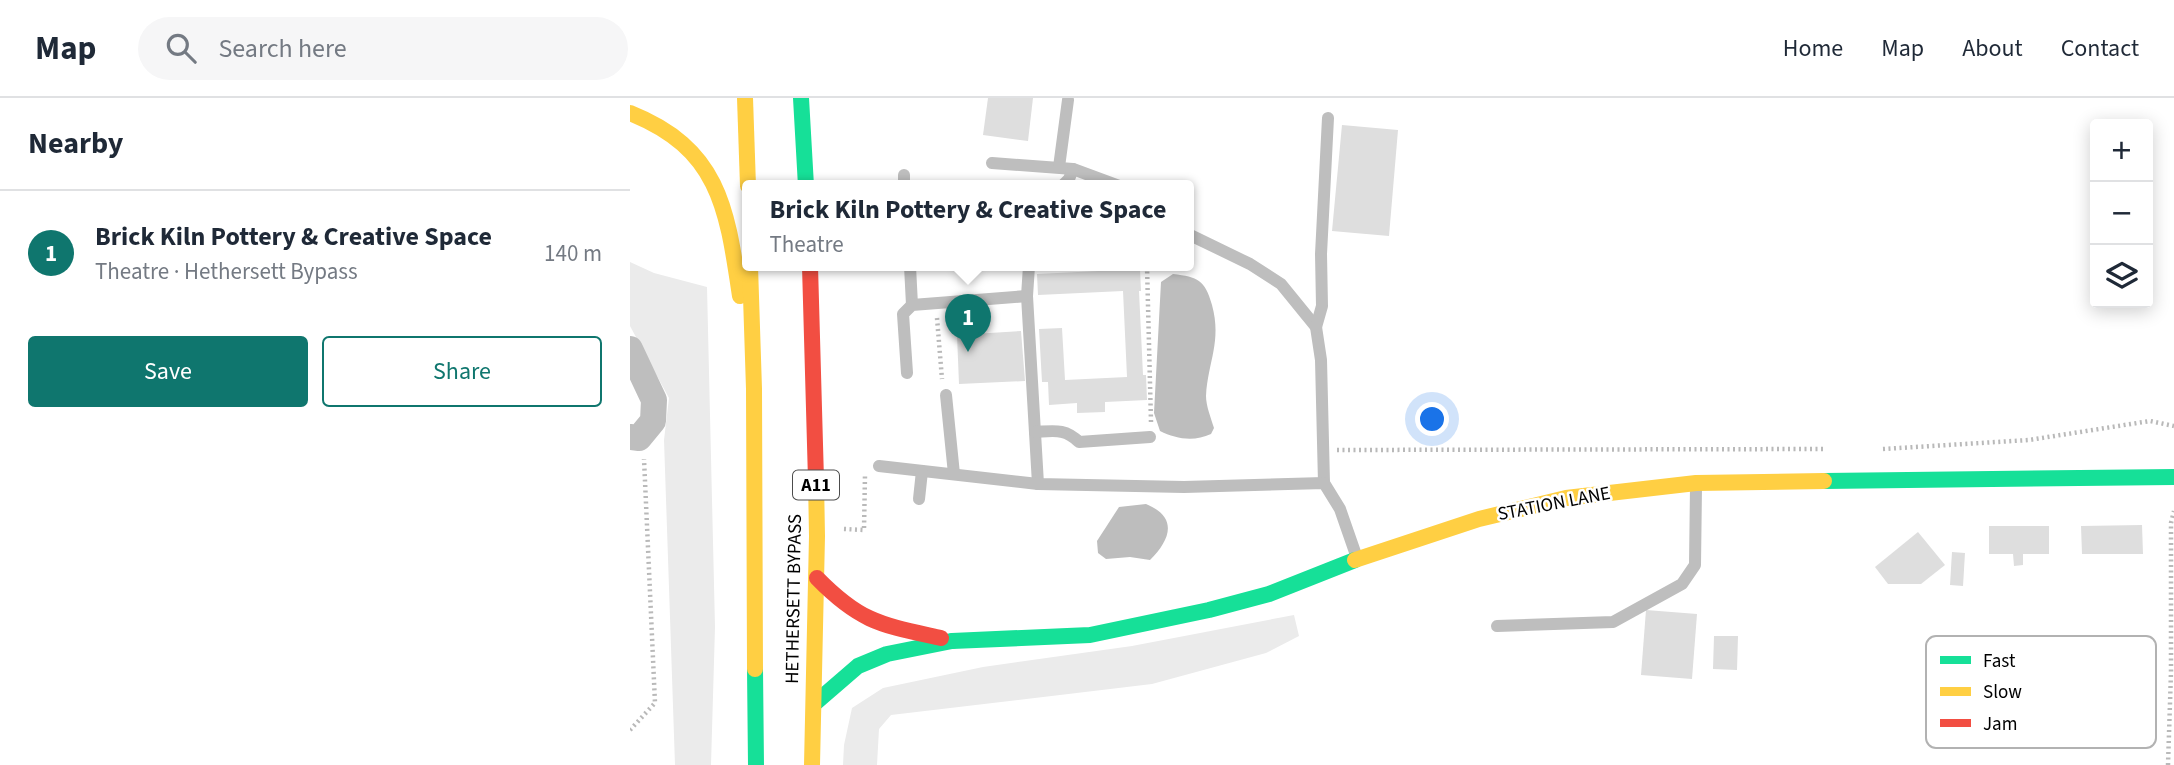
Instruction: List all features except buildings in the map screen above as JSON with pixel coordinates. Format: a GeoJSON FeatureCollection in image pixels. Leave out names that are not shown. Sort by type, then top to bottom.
{"type":"FeatureCollection","features":[{"type":"Feature","properties":{"kind":"main road"},"geometry":{"type":"LineString","coordinates":[[745,98],[748,180]]}},
{"type":"Feature","properties":{"kind":"main road"},"geometry":{"type":"LineString","coordinates":[[801,98],[806,180]]}},
{"type":"Feature","properties":{"kind":"main road"},"geometry":{"type":"LineString","coordinates":[[630,113],[656,124],[682,141],[701,162],[714,183],[732,246],[754,389]]}},
{"type":"Feature","properties":{"kind":"main road","name":"HETHERSETT BYPASS"},"geometry":{"type":"LineString","coordinates":[[750,271],[754,389],[756,765]]}},
{"type":"Feature","properties":{"kind":"main road","name":"HETHERSETT BYPASS"},"geometry":{"type":"LineString","coordinates":[[810,271],[817,578],[813,765]]}},
{"type":"Feature","properties":{"kind":"main road","name":"STATION LANE"},"geometry":{"type":"LineString","coordinates":[[952,641],[1090,635],[1209,610],[1269,594],[1357,559],[1479,519],[1566,498],[1696,483],[2174,477]]}},
{"type":"Feature","properties":{"kind":"main road"},"geometry":{"type":"LineString","coordinates":[[817,578],[842,604],[862,616],[882,624],[952,641]]}},
{"type":"Feature","properties":{"kind":"main road"},"geometry":{"type":"LineString","coordinates":[[814,704],[858,666],[887,654],[952,641]]}},
{"type":"Feature","properties":{"kind":"street"},"geometry":{"type":"LineString","coordinates":[[630,349],[654,400],[653,421],[639,438],[630,437]]}},
{"type":"Feature","properties":{"kind":"lane"},"geometry":{"type":"LineString","coordinates":[[1068,100],[1068,180]]}},
{"type":"Feature","properties":{"kind":"lane"},"geometry":{"type":"LineString","coordinates":[[1328,118],[1321,254],[1322,306],[1316,327],[1321,360],[1324,483],[1340,509],[1357,559]]}},
{"type":"Feature","properties":{"kind":"lane"},"geometry":{"type":"LineString","coordinates":[[992,163],[1066,168],[1101,180]]}},
{"type":"Feature","properties":{"kind":"lane"},"geometry":{"type":"LineString","coordinates":[[1194,237],[1250,264],[1281,284],[1316,327]]}},
{"type":"Feature","properties":{"kind":"lane"},"geometry":{"type":"LineString","coordinates":[[910,271],[912,305]]}},
{"type":"Feature","properties":{"kind":"lane"},"geometry":{"type":"LineString","coordinates":[[1029,271],[1027,296],[1038,484]]}},
{"type":"Feature","properties":{"kind":"lane"},"geometry":{"type":"LineString","coordinates":[[907,373],[902,314],[912,305],[1027,296]]}},
{"type":"Feature","properties":{"kind":"lane"},"geometry":{"type":"LineString","coordinates":[[946,395],[954,474]]}},
{"type":"Feature","properties":{"kind":"lane"},"geometry":{"type":"LineString","coordinates":[[1035,432],[1070,433],[1079,442],[1150,437]]}},
{"type":"Feature","properties":{"kind":"lane"},"geometry":{"type":"LineString","coordinates":[[879,466],[1038,484],[1184,487],[1324,483]]}},
{"type":"Feature","properties":{"kind":"lane"},"geometry":{"type":"LineString","coordinates":[[919,499],[922,471]]}},
{"type":"Feature","properties":{"kind":"lane"},"geometry":{"type":"LineString","coordinates":[[1497,626],[1613,622],[1682,584],[1695,565],[1696,483]]}},
{"type":"Feature","properties":{"kind":"path"},"geometry":{"type":"LineString","coordinates":[[1146,271],[1150,437]]}},
{"type":"Feature","properties":{"kind":"path"},"geometry":{"type":"LineString","coordinates":[[936,303],[941,371],[946,395]]}},
{"type":"Feature","properties":{"kind":"path"},"geometry":{"type":"LineString","coordinates":[[1871,449],[2029,440],[2150,421],[2174,426]]}},
{"type":"Feature","properties":{"kind":"path"},"geometry":{"type":"LineString","coordinates":[[1323,450],[1831,449]]}},
{"type":"Feature","properties":{"kind":"path"},"geometry":{"type":"LineString","coordinates":[[864,530],[866,464],[879,466]]}},
{"type":"Feature","properties":{"kind":"path"},"geometry":{"type":"LineString","coordinates":[[630,730],[654,703],[645,473]]}},
{"type":"Feature","properties":{"kind":"path"},"geometry":{"type":"LineString","coordinates":[[2168,765],[2171,523],[2174,511]]}},
{"type":"Feature","properties":{"kind":"shaded area"},"geometry":{"type":"Polygon","coordinates":[[[630,262],[654,273],[707,287],[715,627],[711,765],[675,765],[664,440],[669,398],[630,326],[630,262]]]}},
{"type":"Feature","properties":{"kind":"shaded area"},"geometry":{"type":"Polygon","coordinates":[[[1173,274],[1189,277],[1203,285],[1215,318],[1215,341],[1206,396],[1214,428],[1211,434],[1192,439],[1179,438],[1160,431],[1154,413],[1161,282],[1173,274]]]}},
{"type":"Feature","properties":{"kind":"shaded area"},"geometry":{"type":"Polygon","coordinates":[[[1146,504],[1163,515],[1168,529],[1163,544],[1150,560],[1130,557],[1106,559],[1098,553],[1097,541],[1119,507],[1146,504]]]}},
{"type":"Feature","properties":{"kind":"shaded area"},"geometry":{"type":"Polygon","coordinates":[[[1294,615],[1299,636],[1266,653],[1152,684],[891,715],[879,729],[877,765],[843,765],[844,745],[852,708],[883,688],[983,667],[1132,646],[1294,615]]]}},
{"type":"Feature","properties":{"kind":"traffic: fast"},"geometry":{"type":"LineString","coordinates":[[801,98],[806,180]]}},
{"type":"Feature","properties":{"kind":"traffic: fast"},"geometry":{"type":"LineString","coordinates":[[1824,481],[2174,477]]}},
{"type":"Feature","properties":{"kind":"traffic: fast"},"geometry":{"type":"LineString","coordinates":[[952,641],[1090,635],[1209,610],[1269,594],[1355,560]]}},
{"type":"Feature","properties":{"kind":"traffic: fast"},"geometry":{"type":"LineString","coordinates":[[814,704],[858,666],[887,654],[952,641]]}},
{"type":"Feature","properties":{"kind":"traffic: fast"},"geometry":{"type":"LineString","coordinates":[[755,669],[756,765]]}},
{"type":"Feature","properties":{"kind":"traffic: slow"},"geometry":{"type":"LineString","coordinates":[[745,98],[748,180]]}},
{"type":"Feature","properties":{"kind":"traffic: slow"},"geometry":{"type":"LineString","coordinates":[[630,113],[660,128],[683,145],[701,164],[714,185],[730,236],[740,296]]}},
{"type":"Feature","properties":{"kind":"traffic: slow"},"geometry":{"type":"LineString","coordinates":[[750,271],[754,389],[755,669]]}},
{"type":"Feature","properties":{"kind":"traffic: slow"},"geometry":{"type":"LineString","coordinates":[[812,765],[816,480]]}},
{"type":"Feature","properties":{"kind":"traffic: slow"},"geometry":{"type":"LineString","coordinates":[[1355,560],[1479,519],[1566,498],[1696,483],[1824,481]]}},
{"type":"Feature","properties":{"kind":"traffic: jam"},"geometry":{"type":"LineString","coordinates":[[810,271],[816,480]]}},
{"type":"Feature","properties":{"kind":"traffic: jam"},"geometry":{"type":"LineString","coordinates":[[817,578],[847,605],[873,620],[941,638]]}},
{"type":"Feature","properties":{"kind":"place","name":"Brick Kiln Pottery & Creative Space"},"geometry":{"type":"Point","coordinates":[968,352]}}]}
